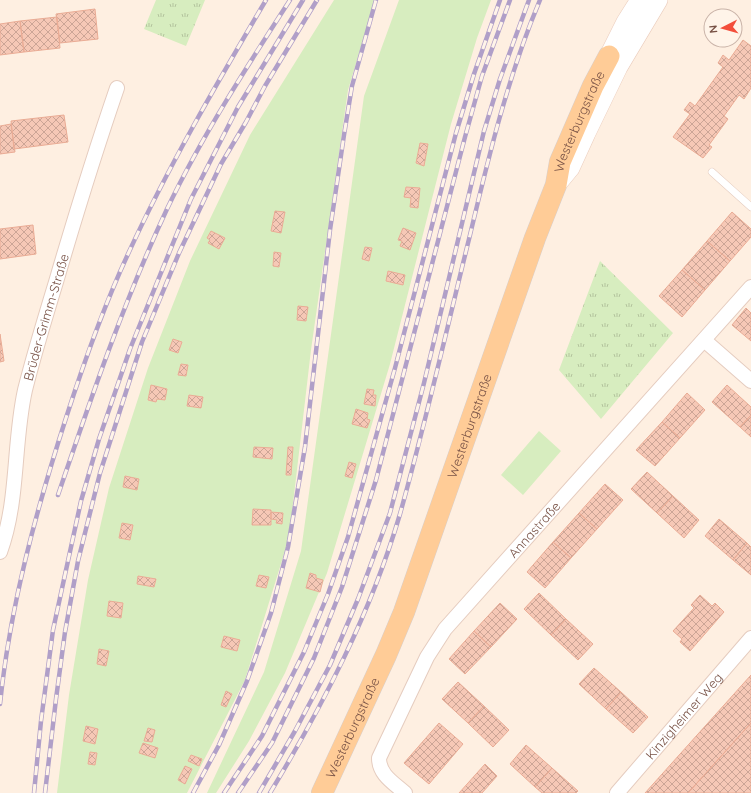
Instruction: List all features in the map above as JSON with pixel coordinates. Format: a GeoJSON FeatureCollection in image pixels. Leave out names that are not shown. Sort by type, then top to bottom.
{"type":"FeatureCollection","features":[{"type":"Feature","properties":{"kind":"main road"},"geometry":{"type":"LineString","coordinates":[[609,56],[626,22],[640,0]]}},
{"type":"Feature","properties":{"kind":"main road"},"geometry":{"type":"LineString","coordinates":[[556,185],[570,168],[618,67],[658,0]]}},
{"type":"Feature","properties":{"kind":"main road","name":"Westerburgstraße"},"geometry":{"type":"LineString","coordinates":[[322,793],[386,655],[404,612],[535,238],[556,185],[560,162],[593,86],[609,56]]}},
{"type":"Feature","properties":{"kind":"street","name":"Brüder-Grimm-Straße"},"geometry":{"type":"LineString","coordinates":[[0,552],[13,499],[16,452],[25,391],[69,237],[117,88]]}},
{"type":"Feature","properties":{"kind":"street","name":"Annastraße"},"geometry":{"type":"LineString","coordinates":[[405,793],[382,772],[379,758],[427,657],[435,644],[451,623],[751,287]]}},
{"type":"Feature","properties":{"kind":"street"},"geometry":{"type":"LineString","coordinates":[[704,340],[751,381]]}},
{"type":"Feature","properties":{"kind":"street","name":"Kinzigheimer Weg"},"geometry":{"type":"LineString","coordinates":[[617,793],[751,638]]}},
{"type":"Feature","properties":{"kind":"lane"},"geometry":{"type":"LineString","coordinates":[[712,172],[751,207]]}},
{"type":"Feature","properties":{"kind":"green space"},"geometry":{"type":"Polygon","coordinates":[[[156,0],[205,0],[186,46],[144,29],[156,0]]]}},
{"type":"Feature","properties":{"kind":"green space"},"geometry":{"type":"Polygon","coordinates":[[[334,0],[375,0],[348,90],[311,350],[289,538],[245,680],[187,793],[57,793],[69,695],[88,580],[109,488],[148,368],[190,261],[250,135],[334,0]]]}},
{"type":"Feature","properties":{"kind":"green space"},"geometry":{"type":"Polygon","coordinates":[[[399,0],[491,0],[477,38],[451,124],[390,364],[327,573],[285,673],[249,741],[216,793],[207,793],[264,672],[301,551],[364,96],[399,0]]]}},
{"type":"Feature","properties":{"kind":"green space"},"geometry":{"type":"Polygon","coordinates":[[[600,261],[673,333],[601,419],[559,370],[600,261]]]}},
{"type":"Feature","properties":{"kind":"green space"},"geometry":{"type":"Polygon","coordinates":[[[539,431],[561,451],[523,495],[501,475],[539,431]]]}},
{"type":"Feature","properties":{"kind":"building"},"geometry":{"type":"Polygon","coordinates":[[[95,9],[98,39],[60,43],[56,14],[95,9]]]}},
{"type":"Feature","properties":{"kind":"building"},"geometry":{"type":"Polygon","coordinates":[[[57,17],[60,48],[24,52],[20,21],[57,17]]]}},
{"type":"Feature","properties":{"kind":"building"},"geometry":{"type":"Polygon","coordinates":[[[20,21],[24,52],[0,55],[0,24],[20,21]]]}},
{"type":"Feature","properties":{"kind":"building"},"geometry":{"type":"Polygon","coordinates":[[[743,40],[751,46],[751,88],[744,99],[739,95],[724,116],[728,119],[709,145],[712,147],[703,158],[673,137],[690,114],[684,110],[690,102],[695,106],[723,67],[718,63],[723,55],[729,60],[737,48],[743,48],[743,40]]]}},
{"type":"Feature","properties":{"kind":"building"},"geometry":{"type":"Polygon","coordinates":[[[64,115],[68,142],[14,149],[11,121],[64,115]]]}},
{"type":"Feature","properties":{"kind":"building"},"geometry":{"type":"Polygon","coordinates":[[[11,124],[15,152],[0,154],[0,126],[11,124]]]}},
{"type":"Feature","properties":{"kind":"building"},"geometry":{"type":"Polygon","coordinates":[[[420,143],[428,144],[424,166],[416,163],[420,143]]]}},
{"type":"Feature","properties":{"kind":"building"},"geometry":{"type":"Polygon","coordinates":[[[406,187],[420,188],[418,208],[410,207],[411,198],[404,197],[406,187]]]}},
{"type":"Feature","properties":{"kind":"building"},"geometry":{"type":"Polygon","coordinates":[[[275,211],[285,212],[281,233],[271,231],[275,211]]]}},
{"type":"Feature","properties":{"kind":"building"},"geometry":{"type":"Polygon","coordinates":[[[732,212],[751,229],[751,237],[730,261],[707,241],[732,212]]]}},
{"type":"Feature","properties":{"kind":"building"},"geometry":{"type":"Polygon","coordinates":[[[33,225],[36,254],[0,259],[0,229],[33,225]]]}},
{"type":"Feature","properties":{"kind":"building"},"geometry":{"type":"Polygon","coordinates":[[[403,228],[416,233],[410,250],[400,246],[402,241],[398,240],[403,228]]]}},
{"type":"Feature","properties":{"kind":"building"},"geometry":{"type":"Polygon","coordinates":[[[211,231],[225,238],[219,249],[208,243],[210,240],[207,238],[211,231]]]}},
{"type":"Feature","properties":{"kind":"building"},"geometry":{"type":"Polygon","coordinates":[[[707,241],[730,261],[705,290],[682,270],[707,241]]]}},
{"type":"Feature","properties":{"kind":"building"},"geometry":{"type":"Polygon","coordinates":[[[365,247],[372,248],[369,261],[362,259],[365,247]]]}},
{"type":"Feature","properties":{"kind":"building"},"geometry":{"type":"Polygon","coordinates":[[[274,252],[281,253],[279,267],[273,266],[274,252]]]}},
{"type":"Feature","properties":{"kind":"building"},"geometry":{"type":"Polygon","coordinates":[[[682,270],[705,290],[682,317],[659,296],[682,270]]]}},
{"type":"Feature","properties":{"kind":"building"},"geometry":{"type":"Polygon","coordinates":[[[388,271],[405,275],[403,285],[386,281],[388,271]]]}},
{"type":"Feature","properties":{"kind":"building"},"geometry":{"type":"Polygon","coordinates":[[[298,306],[308,307],[306,321],[297,320],[298,306]]]}},
{"type":"Feature","properties":{"kind":"building"},"geometry":{"type":"Polygon","coordinates":[[[746,308],[751,313],[751,341],[732,325],[746,308]]]}},
{"type":"Feature","properties":{"kind":"building"},"geometry":{"type":"Polygon","coordinates":[[[0,334],[4,361],[0,362],[0,334]]]}},
{"type":"Feature","properties":{"kind":"building"},"geometry":{"type":"Polygon","coordinates":[[[173,339],[182,342],[178,353],[169,350],[173,339]]]}},
{"type":"Feature","properties":{"kind":"building"},"geometry":{"type":"Polygon","coordinates":[[[181,364],[188,365],[186,376],[178,375],[181,364]]]}},
{"type":"Feature","properties":{"kind":"building"},"geometry":{"type":"Polygon","coordinates":[[[151,385],[167,389],[165,400],[157,399],[156,402],[148,400],[151,385]]]}},
{"type":"Feature","properties":{"kind":"building"},"geometry":{"type":"Polygon","coordinates":[[[727,385],[751,407],[751,415],[740,427],[712,402],[727,385]]]}},
{"type":"Feature","properties":{"kind":"building"},"geometry":{"type":"Polygon","coordinates":[[[367,389],[374,390],[373,395],[376,395],[375,406],[364,404],[367,389]]]}},
{"type":"Feature","properties":{"kind":"building"},"geometry":{"type":"Polygon","coordinates":[[[687,393],[705,410],[680,438],[662,422],[687,393]]]}},
{"type":"Feature","properties":{"kind":"building"},"geometry":{"type":"Polygon","coordinates":[[[189,395],[203,397],[201,408],[187,406],[189,395]]]}},
{"type":"Feature","properties":{"kind":"building"},"geometry":{"type":"Polygon","coordinates":[[[356,409],[368,413],[367,419],[370,420],[367,428],[352,424],[356,409]]]}},
{"type":"Feature","properties":{"kind":"building"},"geometry":{"type":"Polygon","coordinates":[[[751,415],[751,437],[740,427],[751,415]]]}},
{"type":"Feature","properties":{"kind":"building"},"geometry":{"type":"Polygon","coordinates":[[[662,422],[680,438],[655,466],[636,450],[662,422]]]}},
{"type":"Feature","properties":{"kind":"building"},"geometry":{"type":"Polygon","coordinates":[[[254,447],[273,448],[272,459],[253,457],[254,447]]]}},
{"type":"Feature","properties":{"kind":"building"},"geometry":{"type":"Polygon","coordinates":[[[288,447],[293,447],[291,475],[286,475],[288,447]]]}},
{"type":"Feature","properties":{"kind":"building"},"geometry":{"type":"Polygon","coordinates":[[[349,462],[356,464],[352,478],[345,476],[349,462]]]}},
{"type":"Feature","properties":{"kind":"building"},"geometry":{"type":"Polygon","coordinates":[[[647,472],[673,496],[657,513],[631,489],[647,472]]]}},
{"type":"Feature","properties":{"kind":"building"},"geometry":{"type":"Polygon","coordinates":[[[125,476],[139,479],[137,490],[123,487],[125,476]]]}},
{"type":"Feature","properties":{"kind":"building"},"geometry":{"type":"Polygon","coordinates":[[[605,484],[623,500],[597,529],[579,513],[605,484]]]}},
{"type":"Feature","properties":{"kind":"building"},"geometry":{"type":"Polygon","coordinates":[[[673,496],[699,520],[684,538],[657,513],[673,496]]]}},
{"type":"Feature","properties":{"kind":"building"},"geometry":{"type":"Polygon","coordinates":[[[253,509],[271,510],[271,525],[252,525],[253,509]]]}},
{"type":"Feature","properties":{"kind":"building"},"geometry":{"type":"Polygon","coordinates":[[[271,512],[283,513],[282,524],[276,523],[277,520],[271,519],[271,512]]]}},
{"type":"Feature","properties":{"kind":"building"},"geometry":{"type":"Polygon","coordinates":[[[579,513],[597,529],[571,558],[553,542],[579,513]]]}},
{"type":"Feature","properties":{"kind":"building"},"geometry":{"type":"Polygon","coordinates":[[[719,519],[747,543],[733,560],[705,536],[719,519]]]}},
{"type":"Feature","properties":{"kind":"building"},"geometry":{"type":"Polygon","coordinates":[[[122,523],[133,525],[130,540],[119,538],[122,523]]]}},
{"type":"Feature","properties":{"kind":"building"},"geometry":{"type":"Polygon","coordinates":[[[553,542],[571,558],[545,588],[527,572],[553,542]]]}},
{"type":"Feature","properties":{"kind":"building"},"geometry":{"type":"Polygon","coordinates":[[[747,543],[751,547],[751,575],[733,560],[747,543]]]}},
{"type":"Feature","properties":{"kind":"building"},"geometry":{"type":"Polygon","coordinates":[[[310,573],[316,575],[316,578],[323,580],[320,592],[306,588],[310,573]]]}},
{"type":"Feature","properties":{"kind":"building"},"geometry":{"type":"Polygon","coordinates":[[[259,575],[269,577],[266,588],[256,586],[259,575]]]}},
{"type":"Feature","properties":{"kind":"building"},"geometry":{"type":"Polygon","coordinates":[[[138,576],[156,579],[154,587],[137,584],[138,576]]]}},
{"type":"Feature","properties":{"kind":"building"},"geometry":{"type":"Polygon","coordinates":[[[539,593],[566,619],[551,635],[524,609],[539,593]]]}},
{"type":"Feature","properties":{"kind":"building"},"geometry":{"type":"Polygon","coordinates":[[[700,595],[712,606],[715,603],[724,612],[690,651],[680,642],[682,639],[673,631],[694,608],[691,605],[700,595]]]}},
{"type":"Feature","properties":{"kind":"building"},"geometry":{"type":"Polygon","coordinates":[[[109,601],[123,603],[121,618],[107,616],[109,601]]]}},
{"type":"Feature","properties":{"kind":"building"},"geometry":{"type":"Polygon","coordinates":[[[500,603],[517,619],[491,647],[474,631],[500,603]]]}},
{"type":"Feature","properties":{"kind":"building"},"geometry":{"type":"Polygon","coordinates":[[[566,619],[593,644],[578,660],[551,635],[566,619]]]}},
{"type":"Feature","properties":{"kind":"building"},"geometry":{"type":"Polygon","coordinates":[[[474,631],[491,647],[465,674],[449,659],[474,631]]]}},
{"type":"Feature","properties":{"kind":"building"},"geometry":{"type":"Polygon","coordinates":[[[224,636],[240,640],[237,651],[221,647],[224,636]]]}},
{"type":"Feature","properties":{"kind":"building"},"geometry":{"type":"Polygon","coordinates":[[[99,649],[109,651],[106,666],[97,664],[99,649]]]}},
{"type":"Feature","properties":{"kind":"building"},"geometry":{"type":"Polygon","coordinates":[[[594,668],[621,692],[606,709],[579,684],[594,668]]]}},
{"type":"Feature","properties":{"kind":"building"},"geometry":{"type":"Polygon","coordinates":[[[751,675],[751,723],[688,793],[645,793],[751,675]]]}},
{"type":"Feature","properties":{"kind":"building"},"geometry":{"type":"Polygon","coordinates":[[[458,682],[484,706],[468,723],[442,699],[458,682]]]}},
{"type":"Feature","properties":{"kind":"building"},"geometry":{"type":"Polygon","coordinates":[[[226,691],[232,694],[226,707],[221,705],[226,691]]]}},
{"type":"Feature","properties":{"kind":"building"},"geometry":{"type":"Polygon","coordinates":[[[621,692],[648,717],[633,733],[606,709],[621,692]]]}},
{"type":"Feature","properties":{"kind":"building"},"geometry":{"type":"Polygon","coordinates":[[[484,706],[509,730],[493,747],[468,723],[484,706]]]}},
{"type":"Feature","properties":{"kind":"building"},"geometry":{"type":"Polygon","coordinates":[[[439,723],[463,744],[429,784],[404,763],[439,723]]]}},
{"type":"Feature","properties":{"kind":"building"},"geometry":{"type":"Polygon","coordinates":[[[751,723],[751,793],[688,793],[751,723]]]}},
{"type":"Feature","properties":{"kind":"building"},"geometry":{"type":"Polygon","coordinates":[[[86,726],[98,729],[95,744],[83,741],[86,726]]]}},
{"type":"Feature","properties":{"kind":"building"},"geometry":{"type":"Polygon","coordinates":[[[148,728],[155,730],[152,742],[144,741],[148,728]]]}},
{"type":"Feature","properties":{"kind":"building"},"geometry":{"type":"Polygon","coordinates":[[[143,743],[158,748],[155,758],[139,753],[143,743]]]}},
{"type":"Feature","properties":{"kind":"building"},"geometry":{"type":"Polygon","coordinates":[[[526,745],[552,768],[535,787],[510,764],[526,745]]]}},
{"type":"Feature","properties":{"kind":"building"},"geometry":{"type":"Polygon","coordinates":[[[90,752],[97,753],[95,765],[88,764],[90,752]]]}},
{"type":"Feature","properties":{"kind":"building"},"geometry":{"type":"Polygon","coordinates":[[[191,755],[202,759],[199,766],[188,761],[191,755]]]}},
{"type":"Feature","properties":{"kind":"building"},"geometry":{"type":"Polygon","coordinates":[[[485,764],[497,776],[482,793],[459,793],[485,764]]]}},
{"type":"Feature","properties":{"kind":"building"},"geometry":{"type":"Polygon","coordinates":[[[185,766],[192,769],[185,784],[178,780],[185,766]]]}},
{"type":"Feature","properties":{"kind":"building"},"geometry":{"type":"Polygon","coordinates":[[[552,768],[578,791],[576,793],[542,793],[535,787],[552,768]]]}},
{"type":"Feature","properties":{"kind":"railway"},"geometry":{"type":"LineString","coordinates":[[0,704],[4,667],[17,595],[44,488],[94,335],[119,274],[176,157],[266,0]]}},
{"type":"Feature","properties":{"kind":"railway"},"geometry":{"type":"LineString","coordinates":[[58,495],[122,314],[167,209],[210,129],[290,0]]}},
{"type":"Feature","properties":{"kind":"railway"},"geometry":{"type":"LineString","coordinates":[[34,793],[41,721],[53,630],[81,501],[99,439],[130,349],[191,199],[238,107],[303,0]]}},
{"type":"Feature","properties":{"kind":"railway"},"geometry":{"type":"LineString","coordinates":[[45,793],[65,632],[78,561],[100,473],[142,342],[179,253],[221,164],[265,86],[317,0]]}},
{"type":"Feature","properties":{"kind":"railway"},"geometry":{"type":"LineString","coordinates":[[193,793],[219,745],[247,681],[271,613],[288,547],[305,447],[330,230],[344,135],[352,86],[376,0]]}},
{"type":"Feature","properties":{"kind":"railway"},"geometry":{"type":"LineString","coordinates":[[224,793],[262,736],[304,652],[328,594],[348,537],[395,368],[456,133],[474,74],[500,0]]}},
{"type":"Feature","properties":{"kind":"railway"},"geometry":{"type":"LineString","coordinates":[[238,793],[272,743],[314,658],[342,587],[376,480],[482,76],[510,0]]}},
{"type":"Feature","properties":{"kind":"railway"},"geometry":{"type":"LineString","coordinates":[[259,793],[295,731],[330,665],[358,599],[390,513],[424,383],[484,131],[500,79],[529,0]]}},
{"type":"Feature","properties":{"kind":"railway"},"geometry":{"type":"LineString","coordinates":[[270,793],[309,726],[344,658],[375,587],[388,551],[400,514],[419,444],[484,175],[500,116],[518,58],[540,0]]}}]}
